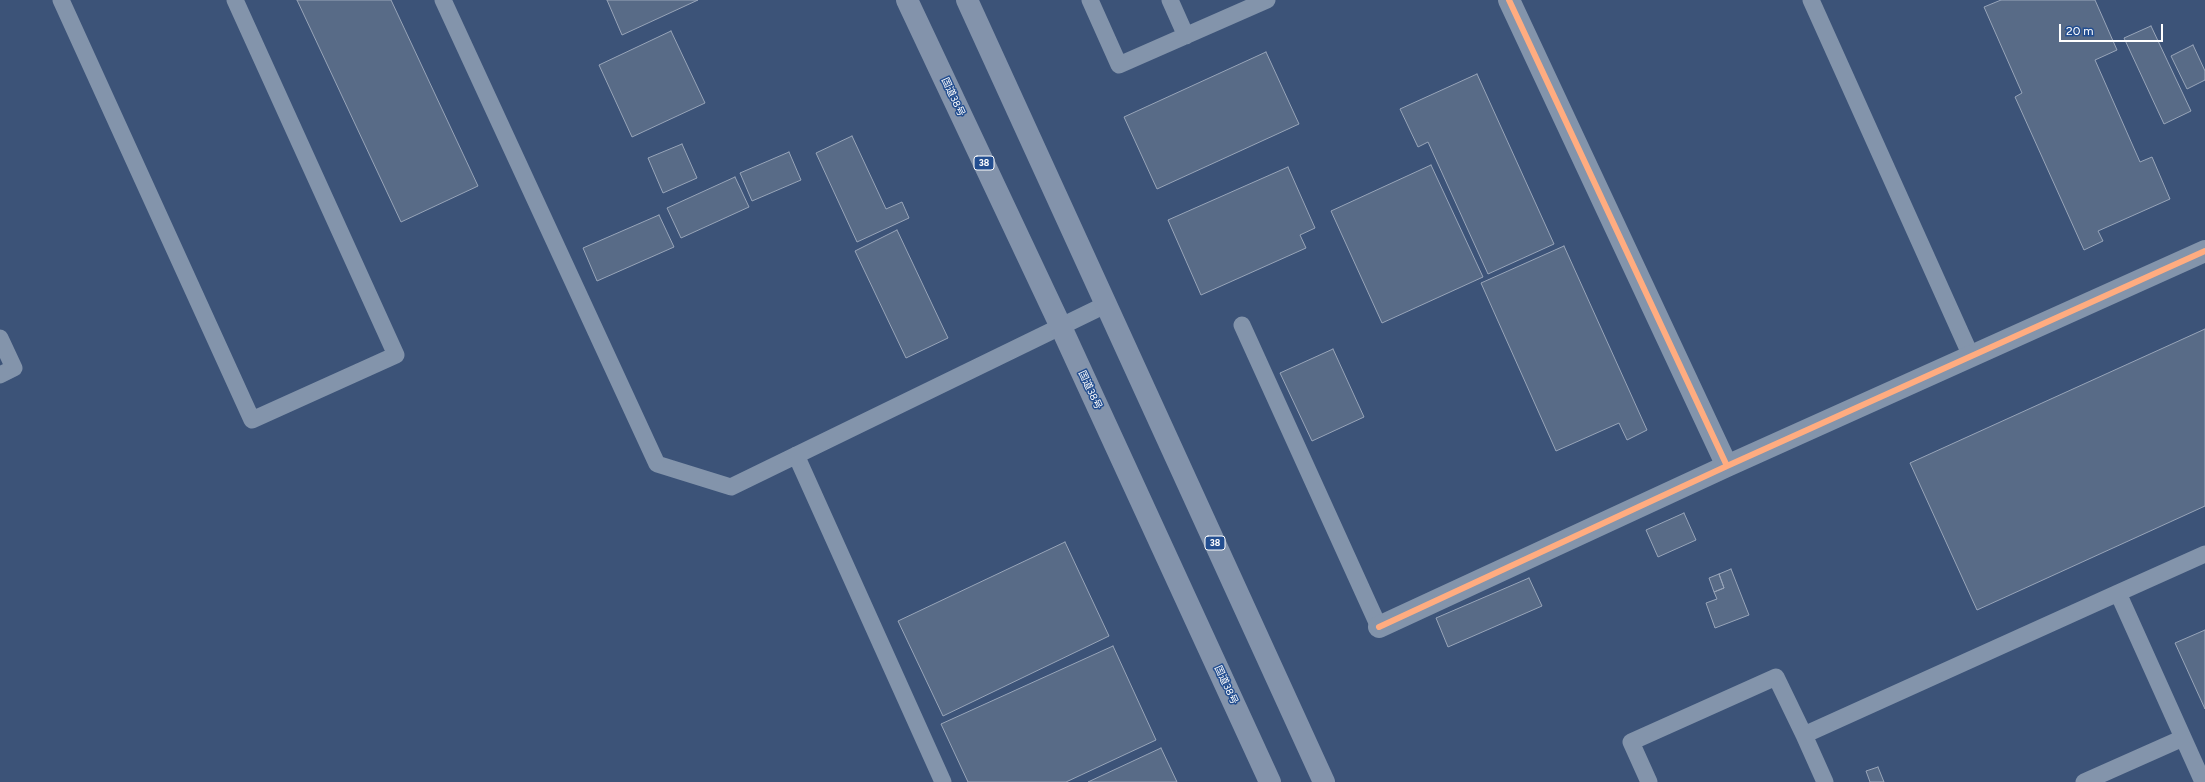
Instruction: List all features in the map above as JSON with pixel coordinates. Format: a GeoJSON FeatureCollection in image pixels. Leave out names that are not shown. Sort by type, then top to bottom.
{"type":"FeatureCollection","features":[{"type":"Feature","properties":{"kind":"highway","name":"国道38号"},"geometry":{"type":"LineString","coordinates":[[908,0],[1061,326],[1270,782]]}},
{"type":"Feature","properties":{"kind":"highway","name":"38"},"geometry":{"type":"LineString","coordinates":[[966,0],[1107,304],[1324,782]]}},
{"type":"Feature","properties":{"kind":"street"},"geometry":{"type":"LineString","coordinates":[[1509,0],[1727,466]]}},
{"type":"Feature","properties":{"kind":"street"},"geometry":{"type":"LineString","coordinates":[[1379,627],[1727,466],[2205,251]]}},
{"type":"Feature","properties":{"kind":"lane"},"geometry":{"type":"LineString","coordinates":[[61,0],[252,420],[396,355],[235,0]]}},
{"type":"Feature","properties":{"kind":"lane"},"geometry":{"type":"LineString","coordinates":[[443,0],[657,464],[731,487],[1107,304]]}},
{"type":"Feature","properties":{"kind":"lane"},"geometry":{"type":"LineString","coordinates":[[1090,0],[1119,65],[1267,0]]}},
{"type":"Feature","properties":{"kind":"lane"},"geometry":{"type":"LineString","coordinates":[[1170,0],[1186,36]]}},
{"type":"Feature","properties":{"kind":"lane"},"geometry":{"type":"LineString","coordinates":[[1811,0],[1971,356]]}},
{"type":"Feature","properties":{"kind":"lane"},"geometry":{"type":"LineString","coordinates":[[1242,325],[1379,627]]}},
{"type":"Feature","properties":{"kind":"lane"},"geometry":{"type":"LineString","coordinates":[[0,338],[14,368],[0,375]]}},
{"type":"Feature","properties":{"kind":"lane"},"geometry":{"type":"LineString","coordinates":[[796,455],[943,782]]}},
{"type":"Feature","properties":{"kind":"lane"},"geometry":{"type":"LineString","coordinates":[[1804,735],[2205,554]]}},
{"type":"Feature","properties":{"kind":"lane"},"geometry":{"type":"LineString","coordinates":[[2118,593],[2203,782]]}},
{"type":"Feature","properties":{"kind":"lane"},"geometry":{"type":"LineString","coordinates":[[1649,782],[1631,742],[1776,677],[1825,782]]}},
{"type":"Feature","properties":{"kind":"lane"},"geometry":{"type":"LineString","coordinates":[[2084,782],[2183,738]]}},
{"type":"Feature","properties":{"kind":"building"},"geometry":{"type":"Polygon","coordinates":[[[297,0],[391,0],[478,186],[401,222],[297,0]]]}},
{"type":"Feature","properties":{"kind":"building"},"geometry":{"type":"Polygon","coordinates":[[[607,0],[698,0],[622,35],[607,0]]]}},
{"type":"Feature","properties":{"kind":"building"},"geometry":{"type":"Polygon","coordinates":[[[2001,0],[2095,0],[2117,50],[2095,60],[2140,162],[2152,157],[2170,199],[2098,231],[2103,241],[2084,250],[2015,97],[2022,93],[1984,7],[2001,0]]]}},
{"type":"Feature","properties":{"kind":"building"},"geometry":{"type":"Polygon","coordinates":[[[2151,26],[2191,111],[2164,124],[2124,38],[2151,26]]]}},
{"type":"Feature","properties":{"kind":"building"},"geometry":{"type":"Polygon","coordinates":[[[671,31],[705,103],[632,137],[599,65],[671,31]]]}},
{"type":"Feature","properties":{"kind":"building"},"geometry":{"type":"Polygon","coordinates":[[[2193,45],[2205,71],[2205,80],[2187,89],[2171,56],[2193,45]]]}},
{"type":"Feature","properties":{"kind":"building"},"geometry":{"type":"Polygon","coordinates":[[[1266,52],[1299,124],[1157,189],[1124,117],[1266,52]]]}},
{"type":"Feature","properties":{"kind":"building"},"geometry":{"type":"Polygon","coordinates":[[[1477,74],[1554,244],[1488,274],[1428,142],[1418,147],[1400,109],[1477,74]]]}},
{"type":"Feature","properties":{"kind":"building"},"geometry":{"type":"Polygon","coordinates":[[[852,136],[886,209],[902,202],[909,218],[857,242],[816,153],[852,136]]]}},
{"type":"Feature","properties":{"kind":"building"},"geometry":{"type":"Polygon","coordinates":[[[682,144],[697,178],[663,193],[648,158],[682,144]]]}},
{"type":"Feature","properties":{"kind":"building"},"geometry":{"type":"Polygon","coordinates":[[[789,152],[801,180],[752,201],[740,173],[789,152]]]}},
{"type":"Feature","properties":{"kind":"building"},"geometry":{"type":"Polygon","coordinates":[[[1431,165],[1483,277],[1382,323],[1331,211],[1431,165]]]}},
{"type":"Feature","properties":{"kind":"building"},"geometry":{"type":"Polygon","coordinates":[[[1288,167],[1315,228],[1300,235],[1306,248],[1201,295],[1168,220],[1288,167]]]}},
{"type":"Feature","properties":{"kind":"building"},"geometry":{"type":"Polygon","coordinates":[[[735,177],[749,207],[681,238],[667,208],[735,177]]]}},
{"type":"Feature","properties":{"kind":"building"},"geometry":{"type":"Polygon","coordinates":[[[659,215],[674,247],[597,281],[583,248],[659,215]]]}},
{"type":"Feature","properties":{"kind":"building"},"geometry":{"type":"Polygon","coordinates":[[[897,230],[948,338],[906,358],[855,251],[897,230]]]}},
{"type":"Feature","properties":{"kind":"building"},"geometry":{"type":"Polygon","coordinates":[[[1564,246],[1647,430],[1627,440],[1619,423],[1556,451],[1481,283],[1564,246]]]}},
{"type":"Feature","properties":{"kind":"building"},"geometry":{"type":"Polygon","coordinates":[[[2205,329],[2205,506],[1977,610],[1910,463],[2205,329]]]}},
{"type":"Feature","properties":{"kind":"building"},"geometry":{"type":"Polygon","coordinates":[[[1333,349],[1364,417],[1312,441],[1280,373],[1333,349]]]}},
{"type":"Feature","properties":{"kind":"building"},"geometry":{"type":"Polygon","coordinates":[[[1684,513],[1696,540],[1658,557],[1646,530],[1684,513]]]}},
{"type":"Feature","properties":{"kind":"building"},"geometry":{"type":"Polygon","coordinates":[[[1065,542],[1109,636],[943,716],[898,621],[1065,542]]]}},
{"type":"Feature","properties":{"kind":"building"},"geometry":{"type":"Polygon","coordinates":[[[1731,569],[1749,615],[1715,628],[1706,603],[1717,599],[1714,592],[1724,588],[1719,574],[1731,569]]]}},
{"type":"Feature","properties":{"kind":"building"},"geometry":{"type":"Polygon","coordinates":[[[1719,574],[1724,588],[1714,592],[1709,578],[1719,574]]]}},
{"type":"Feature","properties":{"kind":"building"},"geometry":{"type":"Polygon","coordinates":[[[1529,578],[1542,606],[1448,647],[1436,618],[1529,578]]]}},
{"type":"Feature","properties":{"kind":"building"},"geometry":{"type":"Polygon","coordinates":[[[2205,630],[2205,709],[2175,643],[2205,630]]]}},
{"type":"Feature","properties":{"kind":"building"},"geometry":{"type":"Polygon","coordinates":[[[1113,646],[1156,740],[1066,782],[968,782],[941,724],[1113,646]]]}},
{"type":"Feature","properties":{"kind":"building"},"geometry":{"type":"Polygon","coordinates":[[[1161,748],[1177,782],[1088,782],[1161,748]]]}},
{"type":"Feature","properties":{"kind":"building"},"geometry":{"type":"Polygon","coordinates":[[[1878,767],[1884,782],[1870,782],[1866,771],[1878,767]]]}},
{"type":"Feature","properties":{"kind":"cycle path"},"geometry":{"type":"LineString","coordinates":[[1509,0],[1727,466]]}},
{"type":"Feature","properties":{"kind":"cycle path"},"geometry":{"type":"LineString","coordinates":[[1379,627],[1727,466],[2205,251]]}}]}
